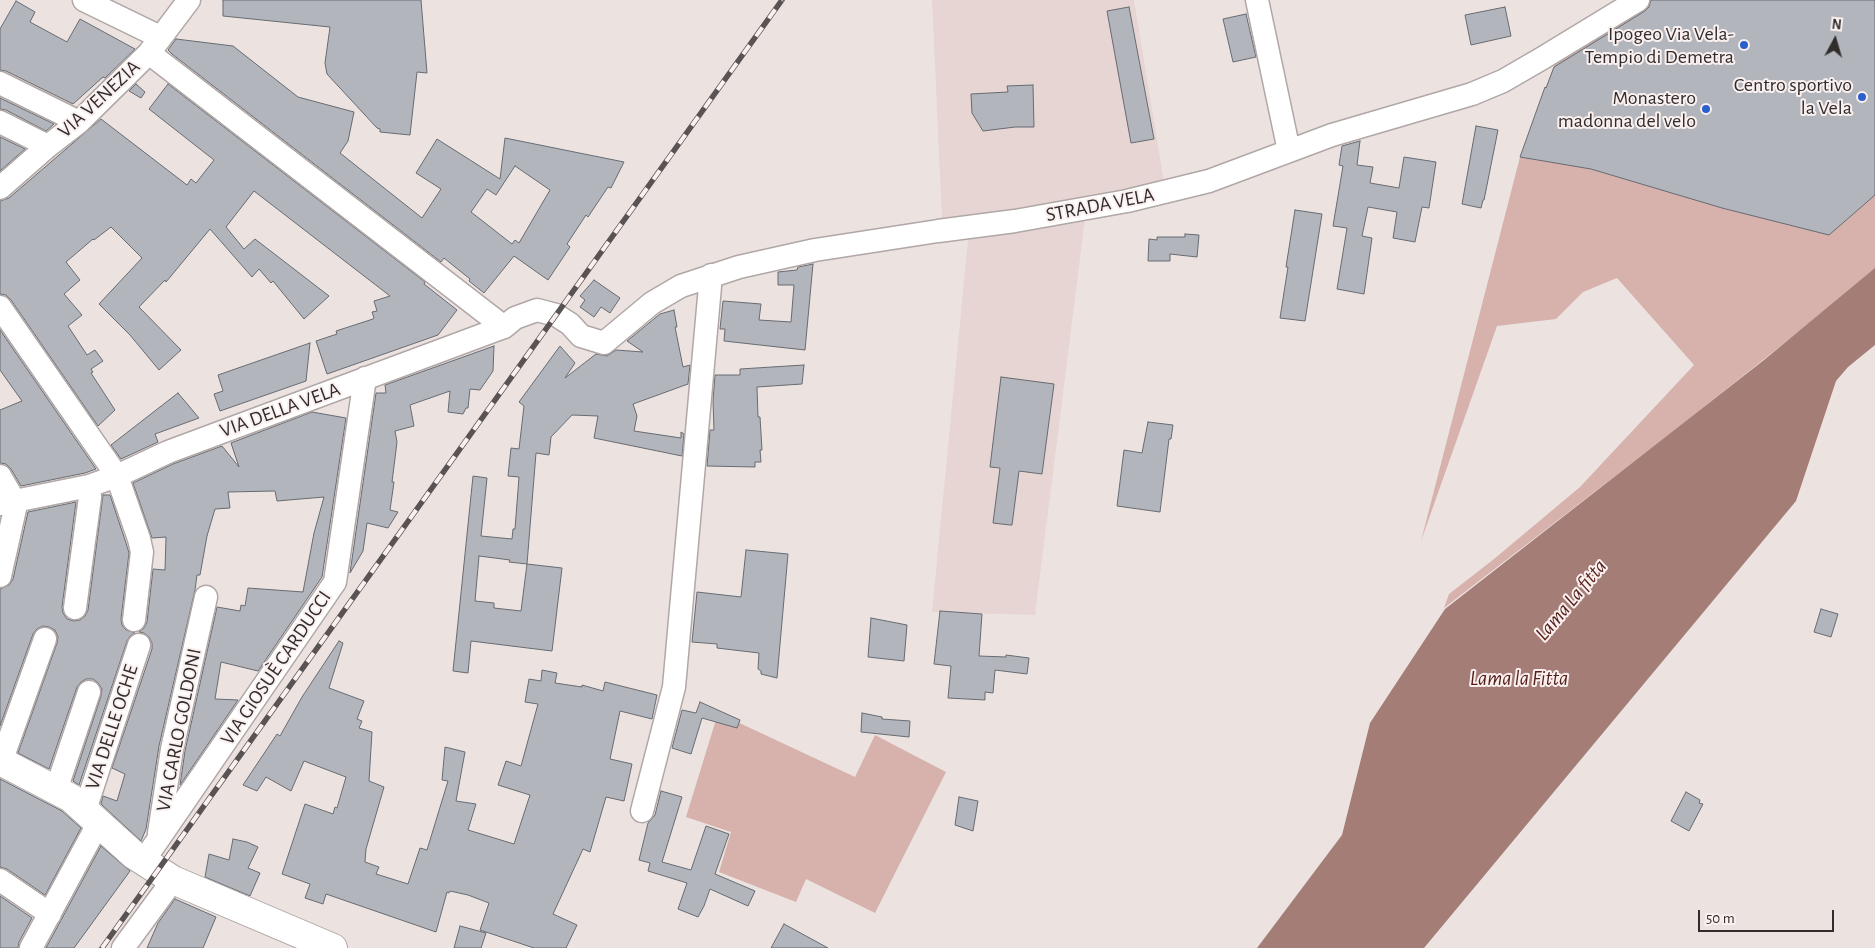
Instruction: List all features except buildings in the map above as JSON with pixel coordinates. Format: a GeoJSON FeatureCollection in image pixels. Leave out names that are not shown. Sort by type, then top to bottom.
{"type":"FeatureCollection","features":[{"type":"Feature","properties":{"kind":"street"},"geometry":{"type":"LineString","coordinates":[[84,0],[154,45],[504,327]]}},
{"type":"Feature","properties":{"kind":"street","name":"VIA VENEZIA"},"geometry":{"type":"LineString","coordinates":[[0,188],[79,122],[154,45],[189,0]]}},
{"type":"Feature","properties":{"kind":"street"},"geometry":{"type":"LineString","coordinates":[[1257,0],[1289,151]]}},
{"type":"Feature","properties":{"kind":"street","name":"STRADA VELA"},"geometry":{"type":"LineString","coordinates":[[556,315],[570,324],[581,336],[604,342],[652,303],[681,286],[739,266],[815,250],[1128,202],[1210,182],[1332,135],[1472,94],[1503,81],[1638,0]]}},
{"type":"Feature","properties":{"kind":"street"},"geometry":{"type":"LineString","coordinates":[[0,83],[79,122]]}},
{"type":"Feature","properties":{"kind":"street"},"geometry":{"type":"LineString","coordinates":[[0,122],[48,146]]}},
{"type":"Feature","properties":{"kind":"street"},"geometry":{"type":"LineString","coordinates":[[642,811],[674,687],[711,275]]}},
{"type":"Feature","properties":{"kind":"street"},"geometry":{"type":"LineString","coordinates":[[0,307],[117,476],[142,552],[134,620]]}},
{"type":"Feature","properties":{"kind":"street","name":"VIA DELLA VELA"},"geometry":{"type":"LineString","coordinates":[[8,503],[89,486],[117,476],[168,452],[504,327],[515,318],[537,310],[556,315]]}},
{"type":"Feature","properties":{"kind":"street","name":"VIA GIOSUÈ CARDUCCI"},"geometry":{"type":"LineString","coordinates":[[149,856],[335,582],[365,378]]}},
{"type":"Feature","properties":{"kind":"street"},"geometry":{"type":"LineString","coordinates":[[0,476],[8,503],[15,509],[0,576]]}},
{"type":"Feature","properties":{"kind":"street"},"geometry":{"type":"LineString","coordinates":[[75,608],[90,496],[89,486]]}},
{"type":"Feature","properties":{"kind":"street","name":"VIA CARLO GOLDONI"},"geometry":{"type":"LineString","coordinates":[[149,856],[158,837],[163,815],[174,740],[206,597]]}},
{"type":"Feature","properties":{"kind":"street"},"geometry":{"type":"LineString","coordinates":[[45,639],[1,761],[71,798],[134,855],[149,856],[173,880],[332,948]]}},
{"type":"Feature","properties":{"kind":"street","name":"VIA DELLE OCHE"},"geometry":{"type":"LineString","coordinates":[[31,948],[50,914],[92,816],[139,645]]}},
{"type":"Feature","properties":{"kind":"street"},"geometry":{"type":"LineString","coordinates":[[56,790],[89,692]]}},
{"type":"Feature","properties":{"kind":"street"},"geometry":{"type":"LineString","coordinates":[[0,880],[50,914]]}},
{"type":"Feature","properties":{"kind":"street"},"geometry":{"type":"LineString","coordinates":[[123,948],[173,880]]}},
{"type":"Feature","properties":{"kind":"shaded area"},"geometry":{"type":"Polygon","coordinates":[[[932,0],[1134,0],[1164,182],[1088,195],[1035,615],[932,612],[968,240],[942,219],[932,0]]]}},
{"type":"Feature","properties":{"kind":"shaded area"},"geometry":{"type":"Polygon","coordinates":[[[1654,0],[1875,0],[1875,271],[1676,429],[1444,608],[1449,594],[1580,487],[1694,365],[1617,278],[1583,292],[1556,319],[1497,326],[1421,541],[1520,157],[1556,61],[1654,0]]]}},
{"type":"Feature","properties":{"kind":"shaded area"},"geometry":{"type":"Polygon","coordinates":[[[718,713],[855,777],[875,735],[946,772],[875,913],[806,879],[796,902],[719,872],[731,832],[686,817],[718,713]]]}},
{"type":"Feature","properties":{"kind":"water","name":"Lama la Fitta"},"geometry":{"type":"Polygon","coordinates":[[[1875,268],[1875,345],[1848,367],[1836,381],[1796,501],[1424,948],[1257,948],[1342,835],[1370,723],[1445,609],[1764,360],[1875,268]]]}},
{"type":"Feature","properties":{"kind":"railway"},"geometry":{"type":"LineString","coordinates":[[102,948],[782,0]]}},
{"type":"Feature","properties":{"kind":"place","name":"Ipogeo Via Vela- Tempio di Demetra"},"geometry":{"type":"Point","coordinates":[1744,45]}},
{"type":"Feature","properties":{"kind":"place","name":"Centro sportivo la Vela"},"geometry":{"type":"Point","coordinates":[1862,97]}},
{"type":"Feature","properties":{"kind":"place","name":"Monastero madonna del velo"},"geometry":{"type":"Point","coordinates":[1706,109]}},
{"type":"Feature","properties":{"kind":"water label","name":"Lama La fitta"},"geometry":{"type":"Point","coordinates":[1571,600]}}]}
